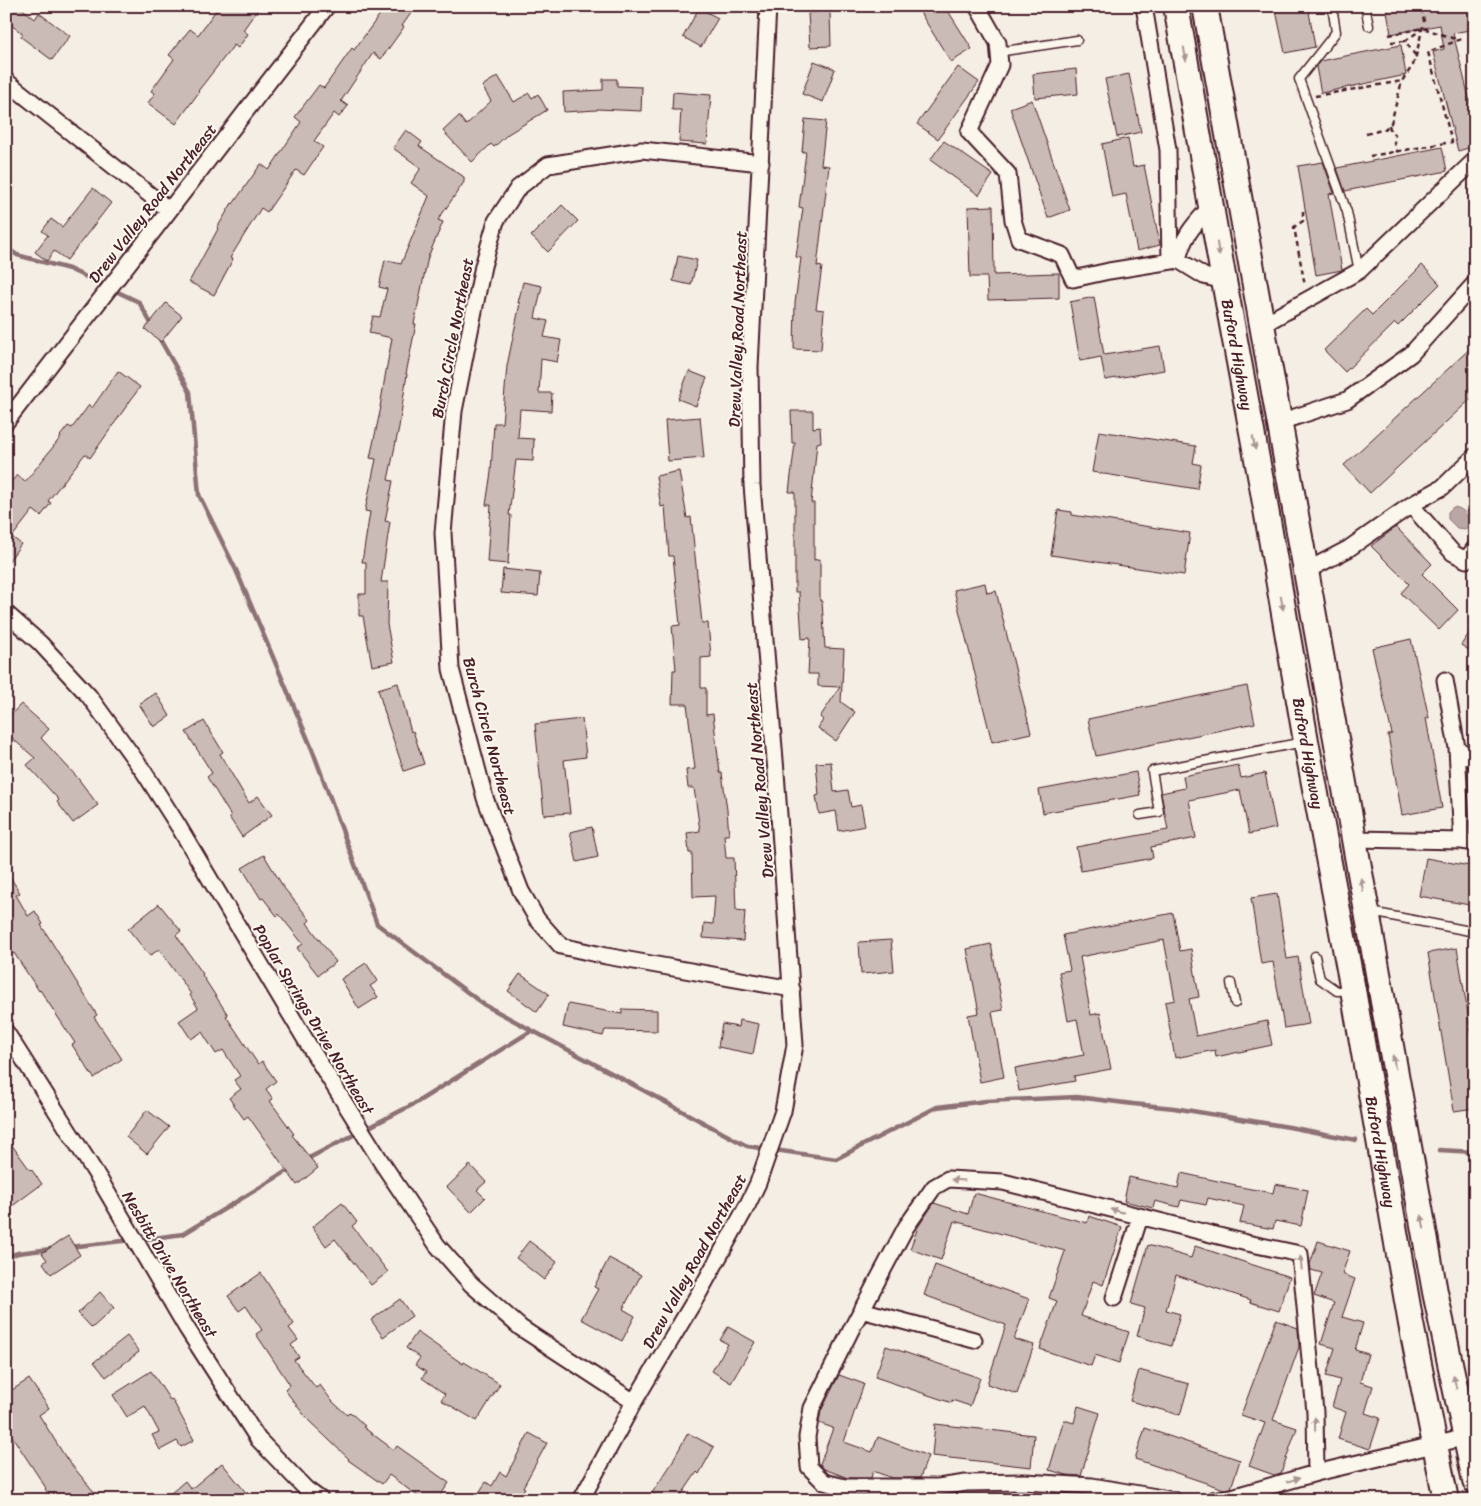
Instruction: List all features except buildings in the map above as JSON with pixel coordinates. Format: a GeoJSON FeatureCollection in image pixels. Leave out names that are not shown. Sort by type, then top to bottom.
{"type":"FeatureCollection","features":[{"type":"Feature","properties":{"kind":"main road","name":"Buford Highway"},"geometry":{"type":"LineString","coordinates":[[1176,6],[1306,741],[1353,990],[1411,1324],[1446,1500]]}},
{"type":"Feature","properties":{"kind":"main road","name":"Buford Highway"},"geometry":{"type":"LineString","coordinates":[[1205,6],[1435,1292],[1475,1481]]}},
{"type":"Feature","properties":{"kind":"street","name":"Drew Valley Road Northeast"},"geometry":{"type":"LineString","coordinates":[[6,422],[327,6]]}},
{"type":"Feature","properties":{"kind":"street","name":"Drew Valley Road Northeast"},"geometry":{"type":"LineString","coordinates":[[581,1500],[634,1402],[699,1293],[758,1183],[783,1111],[795,1045],[777,781],[752,485],[750,367],[768,6]]}},
{"type":"Feature","properties":{"kind":"street"},"geometry":{"type":"LineString","coordinates":[[977,6],[998,43],[1000,65],[969,132],[1008,174],[1013,220],[1019,239],[1062,255],[1073,279],[1109,270],[1174,261],[1204,276],[1224,281]]}},
{"type":"Feature","properties":{"kind":"street"},"geometry":{"type":"LineString","coordinates":[[1144,6],[1168,150],[1174,261]]}},
{"type":"Feature","properties":{"kind":"street"},"geometry":{"type":"LineString","coordinates":[[6,81],[169,210]]}},
{"type":"Feature","properties":{"kind":"street","name":"Burch Circle Northeast"},"geometry":{"type":"LineString","coordinates":[[761,163],[642,150],[548,165],[518,188],[496,221],[483,266],[454,411],[443,533],[451,669],[485,798],[521,891],[537,919],[561,946],[606,956],[792,989]]}},
{"type":"Feature","properties":{"kind":"street"},"geometry":{"type":"LineString","coordinates":[[1262,325],[1359,271],[1475,160]]}},
{"type":"Feature","properties":{"kind":"street"},"geometry":{"type":"LineString","coordinates":[[1174,261],[1181,245],[1196,223],[1212,206]]}},
{"type":"Feature","properties":{"kind":"street"},"geometry":{"type":"LineString","coordinates":[[1280,422],[1347,400],[1411,354],[1475,283]]}},
{"type":"Feature","properties":{"kind":"street"},"geometry":{"type":"LineString","coordinates":[[1306,571],[1348,550],[1411,505],[1444,487],[1475,456]]}},
{"type":"Feature","properties":{"kind":"street"},"geometry":{"type":"LineString","coordinates":[[1411,505],[1453,553],[1466,560],[1475,548]]}},
{"type":"Feature","properties":{"kind":"street","name":"Poplar Springs Drive Northeast"},"geometry":{"type":"LineString","coordinates":[[6,613],[40,643],[89,696],[144,772],[179,827],[321,1066],[382,1163],[437,1245],[472,1284],[521,1328],[634,1402]]}},
{"type":"Feature","properties":{"kind":"street"},"geometry":{"type":"LineString","coordinates":[[1354,839],[1468,842],[1457,748],[1444,680]]}},
{"type":"Feature","properties":{"kind":"street"},"geometry":{"type":"LineString","coordinates":[[1457,748],[1475,761]]}},
{"type":"Feature","properties":{"kind":"street","name":"Nesbitt Drive Northeast"},"geometry":{"type":"LineString","coordinates":[[6,1032],[100,1180],[186,1327],[258,1439],[301,1494],[320,1500]]}},
{"type":"Feature","properties":{"kind":"street"},"geometry":{"type":"LineString","coordinates":[[1174,1500],[1092,1486],[1024,1482],[966,1483],[938,1487],[845,1487],[824,1482],[809,1466],[807,1437],[812,1408],[906,1226],[934,1187],[948,1179],[1004,1182],[1140,1217],[1300,1254],[1315,1412],[1316,1473]]}},
{"type":"Feature","properties":{"kind":"street"},"geometry":{"type":"LineString","coordinates":[[1114,1298],[1140,1217]]}},
{"type":"Feature","properties":{"kind":"street"},"geometry":{"type":"LineString","coordinates":[[861,1310],[974,1340]]}},
{"type":"Feature","properties":{"kind":"street"},"geometry":{"type":"LineString","coordinates":[[1212,1500],[1232,1497],[1316,1473],[1466,1437]]}},
{"type":"Feature","properties":{"kind":"lane"},"geometry":{"type":"LineString","coordinates":[[1332,6],[1336,32],[1299,79],[1347,212],[1359,271]]}},
{"type":"Feature","properties":{"kind":"lane"},"geometry":{"type":"LineString","coordinates":[[1365,6],[1369,26]]}},
{"type":"Feature","properties":{"kind":"lane"},"geometry":{"type":"LineString","coordinates":[[998,52],[1077,40]]}},
{"type":"Feature","properties":{"kind":"lane"},"geometry":{"type":"LineString","coordinates":[[1140,815],[1159,812],[1152,770],[1306,741]]}},
{"type":"Feature","properties":{"kind":"lane"},"geometry":{"type":"LineString","coordinates":[[1367,911],[1475,932]]}},
{"type":"Feature","properties":{"kind":"lane"},"geometry":{"type":"LineString","coordinates":[[1315,956],[1320,979],[1337,991],[1353,990]]}},
{"type":"Feature","properties":{"kind":"lane"},"geometry":{"type":"LineString","coordinates":[[1231,983],[1235,1003]]}},
{"type":"Feature","properties":{"kind":"path"},"geometry":{"type":"LineString","coordinates":[[1366,134],[1385,129],[1391,123],[1402,81],[1414,65],[1424,22],[1422,6]]}},
{"type":"Feature","properties":{"kind":"path"},"geometry":{"type":"LineString","coordinates":[[1391,42],[1405,41],[1423,28]]}},
{"type":"Feature","properties":{"kind":"path"},"geometry":{"type":"LineString","coordinates":[[1390,35],[1423,28],[1459,40]]}},
{"type":"Feature","properties":{"kind":"path"},"geometry":{"type":"LineString","coordinates":[[1370,156],[1452,142],[1428,52],[1464,38]]}},
{"type":"Feature","properties":{"kind":"path"},"geometry":{"type":"LineString","coordinates":[[1405,41],[1416,56]]}},
{"type":"Feature","properties":{"kind":"path"},"geometry":{"type":"LineString","coordinates":[[1309,97],[1402,81]]}},
{"type":"Feature","properties":{"kind":"path"},"geometry":{"type":"LineString","coordinates":[[1389,125],[1391,132],[1395,135],[1394,142],[1397,152]]}},
{"type":"Feature","properties":{"kind":"path"},"geometry":{"type":"LineString","coordinates":[[1303,210],[1303,221],[1294,227],[1305,288]]}},
{"type":"Feature","properties":{"kind":"shaded area"},"geometry":{"type":"Polygon","coordinates":[[[1453,507],[1459,508],[1466,514],[1469,523],[1466,529],[1457,528],[1448,519],[1448,512],[1453,507]]]}},
{"type":"Feature","properties":{"kind":"waterway"},"geometry":{"type":"LineString","coordinates":[[6,247],[17,255],[69,269],[139,302],[153,327]]}},
{"type":"Feature","properties":{"kind":"waterway"},"geometry":{"type":"LineString","coordinates":[[158,336],[190,392],[199,495],[236,570],[312,749],[377,924],[483,1004],[747,1146],[836,1159],[937,1107],[986,1101],[1077,1097],[1174,1108],[1356,1140]]}},
{"type":"Feature","properties":{"kind":"waterway"},"geometry":{"type":"LineString","coordinates":[[305,1160],[414,1104],[531,1031]]}},
{"type":"Feature","properties":{"kind":"waterway"},"geometry":{"type":"LineString","coordinates":[[1439,1150],[1475,1152]]}},
{"type":"Feature","properties":{"kind":"waterway"},"geometry":{"type":"LineString","coordinates":[[139,1240],[183,1234],[292,1168]]}},
{"type":"Feature","properties":{"kind":"waterway"},"geometry":{"type":"LineString","coordinates":[[69,1247],[131,1240]]}},
{"type":"Feature","properties":{"kind":"waterway"},"geometry":{"type":"LineString","coordinates":[[6,1257],[18,1253],[51,1249]]}}]}
